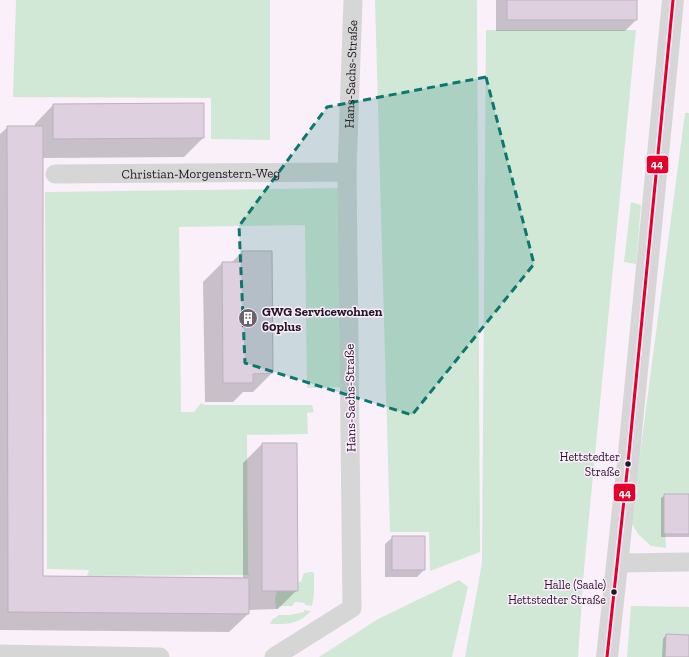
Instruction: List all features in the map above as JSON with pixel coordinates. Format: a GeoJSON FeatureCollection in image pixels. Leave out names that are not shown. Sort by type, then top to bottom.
{"type":"FeatureCollection","features":[{"type":"Feature","properties":{"kind":"street","name":"Hans-Sachs-Straße"},"geometry":{"type":"LineString","coordinates":[[274,657],[352,608],[347,172],[353,0]]}},
{"type":"Feature","properties":{"kind":"street"},"geometry":{"type":"LineString","coordinates":[[607,657],[673,0]]}},
{"type":"Feature","properties":{"kind":"street","name":"Christian-Morgenstern-Weg"},"geometry":{"type":"LineString","coordinates":[[55,174],[347,172]]}},
{"type":"Feature","properties":{"kind":"street"},"geometry":{"type":"LineString","coordinates":[[617,563],[689,562]]}},
{"type":"Feature","properties":{"kind":"street"},"geometry":{"type":"LineString","coordinates":[[0,654],[160,657]]}},
{"type":"Feature","properties":{"kind":"highlighted area"},"geometry":{"type":"Polygon","coordinates":[[[486,77],[534,264],[412,415],[245,363],[239,226],[327,107],[486,77]]]}},
{"type":"Feature","properties":{"kind":"green space"},"geometry":{"type":"Polygon","coordinates":[[[16,0],[270,0],[270,140],[211,139],[211,98],[13,97],[16,0]]]}},
{"type":"Feature","properties":{"kind":"green space"},"geometry":{"type":"Polygon","coordinates":[[[375,0],[477,0],[480,552],[430,571],[429,532],[390,532],[375,0]]]}},
{"type":"Feature","properties":{"kind":"green space"},"geometry":{"type":"Polygon","coordinates":[[[486,30],[636,30],[584,569],[578,657],[465,657],[482,563],[486,30]]]}},
{"type":"Feature","properties":{"kind":"green space"},"geometry":{"type":"Polygon","coordinates":[[[685,113],[689,113],[689,494],[664,494],[666,548],[651,546],[638,534],[631,522],[685,113]]]}},
{"type":"Feature","properties":{"kind":"green space"},"geometry":{"type":"Polygon","coordinates":[[[342,188],[344,387],[307,388],[305,225],[179,227],[181,412],[194,412],[201,403],[205,405],[312,405],[314,412],[307,413],[308,434],[247,435],[249,575],[87,576],[89,570],[47,569],[45,192],[342,188]]]}},
{"type":"Feature","properties":{"kind":"green space"},"geometry":{"type":"Polygon","coordinates":[[[631,202],[641,205],[636,264],[624,262],[631,202]]]}},
{"type":"Feature","properties":{"kind":"green space"},"geometry":{"type":"Polygon","coordinates":[[[313,572],[314,574],[314,595],[312,606],[305,605],[305,603],[295,602],[292,606],[279,606],[276,609],[275,598],[277,591],[301,582],[304,573],[313,572]]]}},
{"type":"Feature","properties":{"kind":"green space"},"geometry":{"type":"Polygon","coordinates":[[[459,580],[468,587],[452,657],[319,657],[378,619],[459,580]]]}},
{"type":"Feature","properties":{"kind":"green space"},"geometry":{"type":"Polygon","coordinates":[[[631,606],[689,607],[689,657],[627,657],[631,606]]]}},
{"type":"Feature","properties":{"kind":"green space"},"geometry":{"type":"Polygon","coordinates":[[[304,610],[311,611],[297,621],[288,624],[270,624],[272,620],[279,615],[290,615],[304,612],[304,610]]]}},
{"type":"Feature","properties":{"kind":"building"},"geometry":{"type":"Polygon","coordinates":[[[507,0],[637,0],[637,20],[507,20],[507,0]]]}},
{"type":"Feature","properties":{"kind":"building"},"geometry":{"type":"Polygon","coordinates":[[[204,103],[204,138],[53,139],[53,104],[204,103]]]}},
{"type":"Feature","properties":{"kind":"building"},"geometry":{"type":"Polygon","coordinates":[[[7,126],[43,126],[43,576],[249,578],[249,614],[8,612],[7,126]]]}},
{"type":"Feature","properties":{"kind":"building","name":"GWG Servicewohnen 60plus"},"geometry":{"type":"Polygon","coordinates":[[[242,251],[272,251],[273,373],[253,374],[253,383],[223,383],[222,262],[242,262],[242,251]]]}},
{"type":"Feature","properties":{"kind":"building"},"geometry":{"type":"Polygon","coordinates":[[[262,443],[297,443],[298,591],[262,591],[262,443]]]}},
{"type":"Feature","properties":{"kind":"building"},"geometry":{"type":"Polygon","coordinates":[[[664,494],[689,494],[689,534],[664,534],[664,494]]]}},
{"type":"Feature","properties":{"kind":"building"},"geometry":{"type":"Polygon","coordinates":[[[392,536],[425,536],[425,570],[392,570],[392,536]]]}},
{"type":"Feature","properties":{"kind":"building"},"geometry":{"type":"Polygon","coordinates":[[[666,634],[689,635],[689,657],[665,657],[666,634]]]}},
{"type":"Feature","properties":{"kind":"transit line","name":"44"},"geometry":{"type":"LineString","coordinates":[[607,657],[628,463],[673,0]]}},
{"type":"Feature","properties":{"kind":"place","name":"GWG Servicewohnen 60plus"},"geometry":{"type":"Point","coordinates":[248,318]}},
{"type":"Feature","properties":{"kind":"place","name":"Hettstedter Straße"},"geometry":{"type":"Point","coordinates":[628,464]}},
{"type":"Feature","properties":{"kind":"place","name":"Halle (Saale) Hettstedter Straße"},"geometry":{"type":"Point","coordinates":[614,592]}}]}
